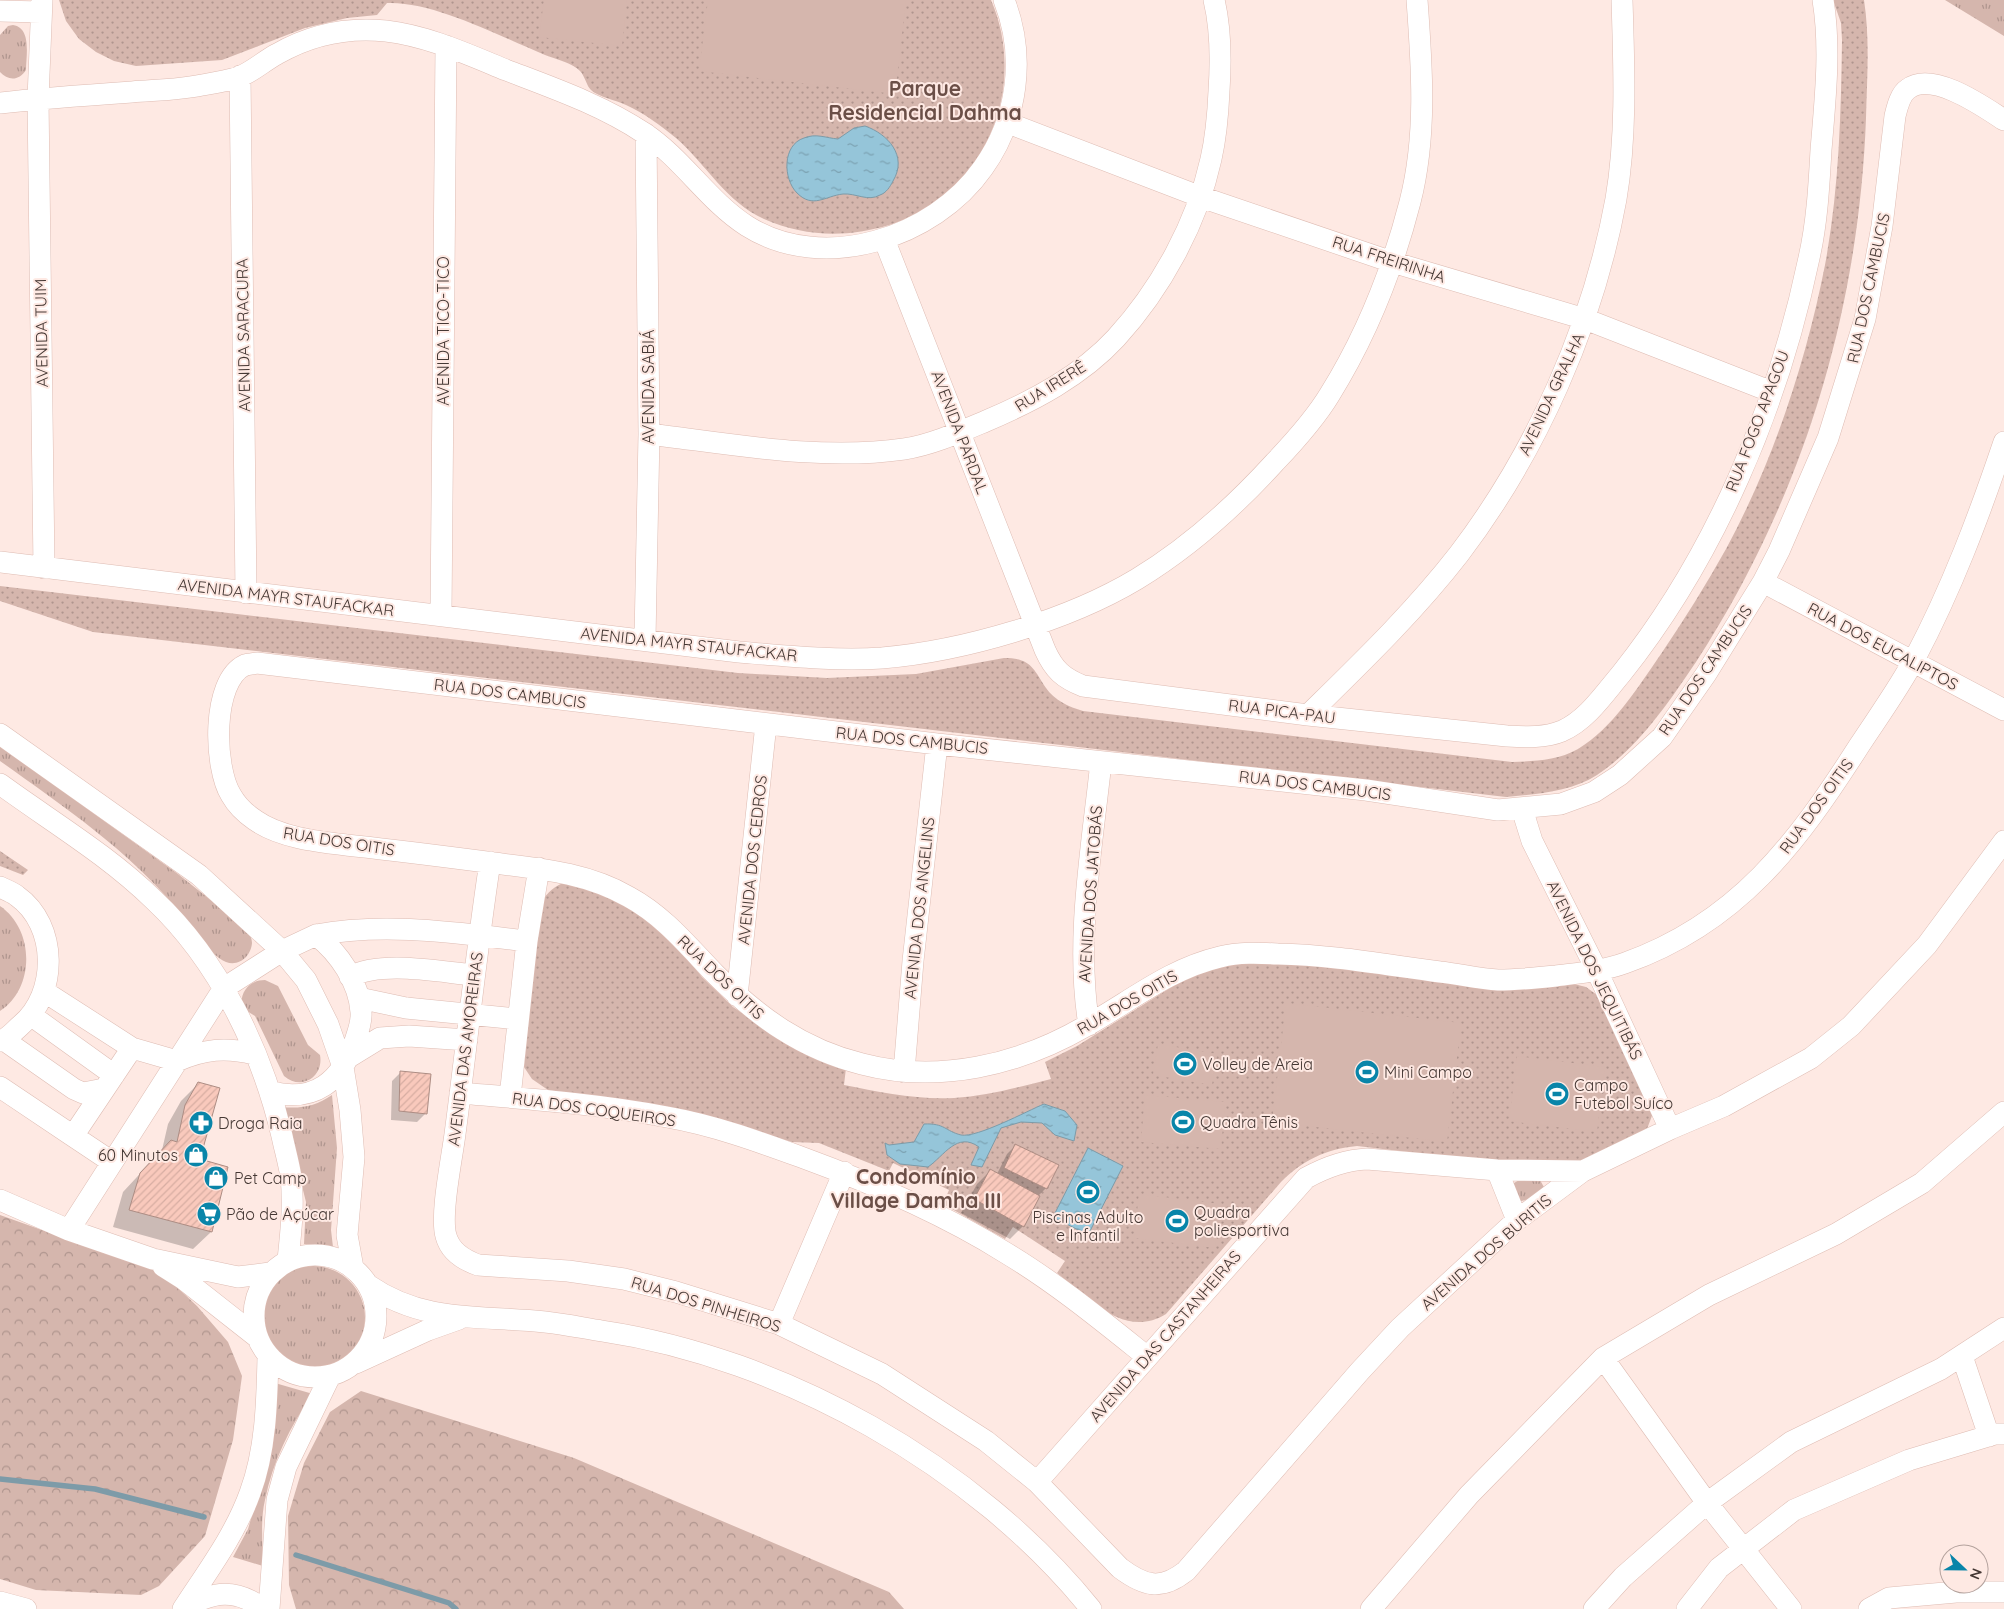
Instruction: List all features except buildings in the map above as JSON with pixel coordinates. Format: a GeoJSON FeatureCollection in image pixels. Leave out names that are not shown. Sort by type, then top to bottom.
{"type":"FeatureCollection","features":[{"type":"Feature","properties":{"kind":"street"},"geometry":{"type":"LineString","coordinates":[[0,103],[197,86],[240,76],[278,53],[303,41],[330,33],[385,31],[446,46],[577,98],[616,116],[646,134],[748,227],[784,242],[813,246],[853,246],[884,239],[929,220],[953,202],[974,182],[991,157],[1008,123],[1017,73],[1016,43],[1004,0]]}},
{"type":"Feature","properties":{"kind":"street","name":"RUA IRERÊ"},"geometry":{"type":"LineString","coordinates":[[649,434],[790,450],[856,453],[906,448],[960,432],[1023,405],[1078,371],[1116,338],[1155,287],[1180,242],[1201,197],[1211,160],[1217,126],[1220,68],[1218,16],[1214,0]]}},
{"type":"Feature","properties":{"kind":"street","name":"AVENIDA MAYR STAUFACKAR"},"geometry":{"type":"LineString","coordinates":[[0,562],[246,593],[782,655],[881,658],[957,646],[1035,624],[1086,605],[1137,578],[1244,496],[1300,434],[1330,394],[1362,333],[1392,262],[1411,200],[1420,141],[1423,76],[1417,0]]}},
{"type":"Feature","properties":{"kind":"street","name":"AVENIDA GRALHA"},"geometry":{"type":"LineString","coordinates":[[1308,715],[1393,632],[1458,554],[1504,490],[1537,430],[1585,319],[1616,200],[1622,148],[1625,75],[1622,0]]}},
{"type":"Feature","properties":{"kind":"street","name":"RUA FOGO APAGOU"},"geometry":{"type":"LineString","coordinates":[[1562,731],[1578,721],[1601,699],[1673,604],[1704,547],[1739,474],[1772,392],[1796,314],[1810,255],[1824,116],[1827,22],[1823,0]]}},
{"type":"Feature","properties":{"kind":"street"},"geometry":{"type":"LineString","coordinates":[[0,11],[41,6]]}},
{"type":"Feature","properties":{"kind":"street","name":"AVENIDA TUIM"},"geometry":{"type":"LineString","coordinates":[[41,6],[38,99],[44,568]]}},
{"type":"Feature","properties":{"kind":"street","name":"AVENIDA TICO-TICO"},"geometry":{"type":"LineString","coordinates":[[441,615],[446,46]]}},
{"type":"Feature","properties":{"kind":"street","name":"AVENIDA SARACURA"},"geometry":{"type":"LineString","coordinates":[[240,76],[246,593]]}},
{"type":"Feature","properties":{"kind":"street","name":"RUA DOS CAMBUCIS"},"geometry":{"type":"LineString","coordinates":[[228,792],[222,768],[219,724],[224,692],[234,675],[247,664],[295,667],[937,744],[1366,790],[1498,810],[1561,804],[1594,792],[1620,775],[1662,737],[1706,674],[1763,582],[1828,438],[1851,370],[1865,319],[1882,226],[1895,116],[1899,102],[1908,88],[1918,85],[1939,85],[1960,93],[2004,120]]}},
{"type":"Feature","properties":{"kind":"street","name":"RUA FREIRINHA"},"geometry":{"type":"LineString","coordinates":[[1008,123],[1201,197],[1392,262],[1585,319],[1772,392]]}},
{"type":"Feature","properties":{"kind":"street","name":"AVENIDA SABIÁ"},"geometry":{"type":"LineString","coordinates":[[645,640],[649,434],[646,134]]}},
{"type":"Feature","properties":{"kind":"street","name":"AVENIDA PARDAL"},"geometry":{"type":"LineString","coordinates":[[884,239],[1035,624]]}},
{"type":"Feature","properties":{"kind":"street","name":"RUA DOS OITIS"},"geometry":{"type":"LineString","coordinates":[[228,792],[255,820],[270,829],[289,834],[332,843],[576,874],[630,897],[660,918],[737,996],[777,1028],[819,1049],[860,1064],[904,1072],[923,1074],[1000,1063],[1042,1048],[1089,1025],[1152,984],[1174,973],[1220,956],[1238,954],[1308,955],[1498,980],[1597,971],[1623,964],[1676,942],[1727,909],[1756,882],[1796,838],[1824,800],[1913,662],[1950,585],[1978,518],[2004,442]]}},
{"type":"Feature","properties":{"kind":"street","name":"RUA DOS EUCALIPTOS"},"geometry":{"type":"LineString","coordinates":[[1763,582],[2004,710]]}},
{"type":"Feature","properties":{"kind":"street","name":"RUA PICA-PAU"},"geometry":{"type":"LineString","coordinates":[[1035,624],[1052,667],[1066,679],[1083,686],[1308,715],[1529,738],[1562,731]]}},
{"type":"Feature","properties":{"kind":"street","name":"AVENIDA DOS CEDROS"},"geometry":{"type":"LineString","coordinates":[[737,996],[766,724]]}},
{"type":"Feature","properties":{"kind":"street"},"geometry":{"type":"LineString","coordinates":[[0,734],[199,875],[282,951],[306,980],[346,1062],[354,1157],[347,1235],[353,1268]]}},
{"type":"Feature","properties":{"kind":"street","name":"AVENIDA DOS ANGELINS"},"geometry":{"type":"LineString","coordinates":[[904,1072],[913,961],[937,744]]}},
{"type":"Feature","properties":{"kind":"street","name":"AVENIDA DOS JATOBÁS"},"geometry":{"type":"LineString","coordinates":[[1089,1025],[1084,989],[1084,957],[1088,883],[1101,762]]}},
{"type":"Feature","properties":{"kind":"street"},"geometry":{"type":"LineString","coordinates":[[0,784],[98,853],[155,900],[179,927],[224,988],[271,1092],[291,1175],[293,1210],[288,1260]]}},
{"type":"Feature","properties":{"kind":"street","name":"AVENIDA DOS JEQUITIBÁS"},"geometry":{"type":"LineString","coordinates":[[1522,809],[1532,841],[1597,971],[1670,1129]]}},
{"type":"Feature","properties":{"kind":"street","name":"AVENIDA DOS BURITIS"},"geometry":{"type":"LineString","coordinates":[[1135,1580],[1146,1583],[1172,1582],[1186,1571],[1360,1371],[1400,1328],[1517,1220],[1583,1171],[1769,1084],[1811,1058],[1851,1026],[1927,945],[2004,841]]}},
{"type":"Feature","properties":{"kind":"street","name":"AVENIDA DAS AMOREIRAS"},"geometry":{"type":"LineString","coordinates":[[446,1236],[446,1204],[478,935],[490,862]]}},
{"type":"Feature","properties":{"kind":"street"},"geometry":{"type":"LineString","coordinates":[[510,1097],[527,940],[539,868]]}},
{"type":"Feature","properties":{"kind":"street"},"geometry":{"type":"LineString","coordinates":[[0,887],[18,896],[39,922],[49,953],[45,992],[32,1016],[2,1041],[83,1093],[109,1082]]}},
{"type":"Feature","properties":{"kind":"street"},"geometry":{"type":"LineString","coordinates":[[69,1230],[224,988],[282,951],[316,935],[349,929],[384,928],[527,940]]}},
{"type":"Feature","properties":{"kind":"street"},"geometry":{"type":"LineString","coordinates":[[316,935],[330,946],[350,977],[359,998],[362,1014],[359,1028],[346,1062]]}},
{"type":"Feature","properties":{"kind":"street"},"geometry":{"type":"LineString","coordinates":[[350,977],[365,971],[382,969],[474,975]]}},
{"type":"Feature","properties":{"kind":"street"},"geometry":{"type":"LineString","coordinates":[[45,992],[132,1048],[177,1061],[196,1053],[215,1049],[235,1049],[254,1054]]}},
{"type":"Feature","properties":{"kind":"street"},"geometry":{"type":"LineString","coordinates":[[359,998],[406,1008],[518,1019]]}},
{"type":"Feature","properties":{"kind":"street"},"geometry":{"type":"LineString","coordinates":[[32,1016],[109,1082]]}},
{"type":"Feature","properties":{"kind":"street"},"geometry":{"type":"LineString","coordinates":[[271,1092],[288,1096],[304,1095],[320,1089],[346,1062],[380,1038],[409,1036],[466,1040]]}},
{"type":"Feature","properties":{"kind":"street"},"geometry":{"type":"LineString","coordinates":[[73,1136],[132,1048]]}},
{"type":"Feature","properties":{"kind":"street"},"geometry":{"type":"LineString","coordinates":[[0,1087],[112,1162]]}},
{"type":"Feature","properties":{"kind":"street","name":"RUA DOS COQUEIROS"},"geometry":{"type":"LineString","coordinates":[[460,1093],[614,1108],[668,1117],[750,1138],[844,1172],[946,1218],[1006,1252],[1048,1280],[1146,1356]]}},
{"type":"Feature","properties":{"kind":"street"},"geometry":{"type":"LineString","coordinates":[[1371,1609],[1469,1495],[1603,1358],[1709,1295],[1836,1234],[1922,1183],[2004,1112]]}},
{"type":"Feature","properties":{"kind":"street","name":"AVENIDA DAS CASTANHEIRAS"},"geometry":{"type":"LineString","coordinates":[[1037,1482],[1146,1356],[1306,1178],[1322,1169],[1350,1160],[1367,1159],[1497,1170],[1583,1171]]}},
{"type":"Feature","properties":{"kind":"street"},"geometry":{"type":"LineString","coordinates":[[1497,1170],[1517,1220]]}},
{"type":"Feature","properties":{"kind":"street"},"geometry":{"type":"LineString","coordinates":[[779,1324],[844,1172]]}},
{"type":"Feature","properties":{"kind":"street"},"geometry":{"type":"LineString","coordinates":[[0,1200],[69,1230],[152,1259],[238,1277],[270,1273]]}},
{"type":"Feature","properties":{"kind":"street","name":"RUA DOS PINHEIROS"},"geometry":{"type":"LineString","coordinates":[[446,1236],[458,1255],[478,1265],[568,1271],[624,1279],[728,1307],[779,1324],[882,1374],[986,1441],[1037,1482],[1120,1568],[1135,1580]]}},
{"type":"Feature","properties":{"kind":"street"},"geometry":{"type":"LineString","coordinates":[[466,1317],[428,1330],[330,1376],[308,1378],[286,1371],[268,1357],[257,1337],[253,1315],[258,1292],[270,1273],[288,1260],[310,1254],[333,1257],[353,1268],[368,1284],[397,1303],[435,1314],[545,1322],[660,1342],[734,1364],[793,1386],[848,1414],[908,1449],[974,1495],[1028,1539],[1091,1609]]}},
{"type":"Feature","properties":{"kind":"street"},"geometry":{"type":"LineString","coordinates":[[152,1259],[182,1278],[257,1337]]}},
{"type":"Feature","properties":{"kind":"street"},"geometry":{"type":"LineString","coordinates":[[351,1366],[366,1349],[375,1328],[375,1306],[368,1284]]}},
{"type":"Feature","properties":{"kind":"street"},"geometry":{"type":"LineString","coordinates":[[1594,1609],[1623,1577],[1706,1503],[1791,1442],[1941,1369],[2004,1328]]}},
{"type":"Feature","properties":{"kind":"street"},"geometry":{"type":"LineString","coordinates":[[1687,1609],[1719,1568],[1794,1510],[1908,1460],[1997,1435],[1962,1356]]}},
{"type":"Feature","properties":{"kind":"street"},"geometry":{"type":"LineString","coordinates":[[183,1609],[221,1551],[251,1492],[261,1451],[267,1407],[268,1357]]}},
{"type":"Feature","properties":{"kind":"street"},"geometry":{"type":"LineString","coordinates":[[1603,1358],[1706,1503],[1791,1609]]}},
{"type":"Feature","properties":{"kind":"street"},"geometry":{"type":"LineString","coordinates":[[269,1609],[277,1500],[286,1467],[330,1376]]}},
{"type":"Feature","properties":{"kind":"street"},"geometry":{"type":"LineString","coordinates":[[1869,1609],[1889,1598],[1956,1592],[2004,1592]]}},
{"type":"Feature","properties":{"kind":"street"},"geometry":{"type":"LineString","coordinates":[[183,1609],[204,1597],[227,1593],[250,1599],[264,1609]]}},
{"type":"Feature","properties":{"kind":"street"},"geometry":{"type":"LineString","coordinates":[[0,1602],[26,1609]]}},
{"type":"Feature","properties":{"kind":"green space"},"geometry":{"type":"Polygon","coordinates":[[[59,0],[991,0],[1002,34],[1005,69],[996,121],[985,146],[969,172],[948,195],[920,213],[898,222],[854,232],[831,234],[786,227],[751,212],[727,193],[676,138],[639,112],[594,92],[589,88],[582,73],[577,68],[446,14],[405,4],[387,3],[377,15],[347,18],[305,28],[222,60],[136,66],[114,61],[96,52],[79,39],[66,21],[59,0]]]}},
{"type":"Feature","properties":{"kind":"green space"},"geometry":{"type":"Polygon","coordinates":[[[544,0],[627,0],[622,46],[539,37],[544,0]]]}},
{"type":"Feature","properties":{"kind":"green space"},"geometry":{"type":"Polygon","coordinates":[[[708,0],[906,0],[895,94],[699,71],[708,0]]]}},
{"type":"Feature","properties":{"kind":"green space"},"geometry":{"type":"Polygon","coordinates":[[[1833,0],[1864,0],[1868,44],[1866,118],[1861,190],[1851,262],[1837,332],[1818,402],[1795,469],[1766,536],[1733,600],[1696,662],[1664,708],[1626,752],[1597,775],[1565,789],[1506,797],[93,632],[0,601],[0,586],[738,673],[827,678],[916,674],[1013,658],[1026,662],[1049,692],[1058,699],[1067,705],[1083,711],[1512,762],[1545,760],[1562,756],[1578,749],[1591,740],[1614,718],[1634,693],[1678,628],[1703,589],[1743,516],[1759,482],[1786,411],[1808,338],[1830,237],[1840,125],[1842,40],[1841,23],[1833,0]]]}},
{"type":"Feature","properties":{"kind":"green space"},"geometry":{"type":"Polygon","coordinates":[[[1945,0],[2004,0],[2004,36],[1945,0]]]}},
{"type":"Feature","properties":{"kind":"green space"},"geometry":{"type":"Polygon","coordinates":[[[13,25],[23,31],[27,43],[26,70],[17,78],[6,77],[0,72],[0,35],[8,26],[13,25]]]}},
{"type":"Feature","properties":{"kind":"green space"},"geometry":{"type":"Polygon","coordinates":[[[0,746],[178,874],[247,929],[252,943],[247,956],[240,962],[235,963],[220,959],[158,887],[116,848],[0,761],[0,746]]]}},
{"type":"Feature","properties":{"kind":"green space"},"geometry":{"type":"Polygon","coordinates":[[[0,851],[28,870],[23,875],[0,866],[0,851]]]}},
{"type":"Feature","properties":{"kind":"green space"},"geometry":{"type":"Polygon","coordinates":[[[563,883],[619,899],[675,943],[702,977],[733,1007],[769,1031],[846,1068],[844,1085],[912,1097],[954,1098],[991,1093],[1051,1079],[1045,1062],[1077,1046],[1186,978],[1221,966],[1257,962],[1574,984],[1586,987],[1597,995],[1653,1113],[1647,1129],[1584,1161],[1529,1166],[1357,1146],[1325,1153],[1307,1162],[1281,1182],[1166,1314],[1151,1321],[1136,1322],[1121,1319],[1094,1303],[1057,1273],[1065,1261],[1013,1227],[1005,1239],[943,1204],[949,1190],[893,1163],[889,1171],[819,1143],[792,1142],[710,1119],[548,1090],[532,1079],[524,1067],[539,907],[549,892],[563,883]]]}},
{"type":"Feature","properties":{"kind":"green space"},"geometry":{"type":"Polygon","coordinates":[[[0,906],[11,916],[20,929],[25,944],[26,959],[25,974],[20,988],[11,1001],[0,1011],[0,906]]]}},
{"type":"Feature","properties":{"kind":"green space"},"geometry":{"type":"Polygon","coordinates":[[[265,980],[278,986],[308,1045],[320,1055],[318,1070],[315,1075],[304,1082],[297,1082],[284,1076],[255,1016],[242,1008],[242,997],[246,988],[254,982],[265,980]]]}},
{"type":"Feature","properties":{"kind":"green space","name":"Mini Campo"},"geometry":{"type":"Polygon","coordinates":[[[1286,1003],[1461,1023],[1447,1142],[1272,1122],[1286,1003]]]}},
{"type":"Feature","properties":{"kind":"green space","name":"Volley de Areia"},"geometry":{"type":"Polygon","coordinates":[[[1158,1044],[1217,1054],[1212,1085],[1153,1075],[1158,1044]]]}},
{"type":"Feature","properties":{"kind":"green space","name":"Campo Futebol Suíco"},"geometry":{"type":"Polygon","coordinates":[[[1517,1056],[1605,1067],[1597,1132],[1509,1121],[1517,1056]]]}},
{"type":"Feature","properties":{"kind":"green space"},"geometry":{"type":"Polygon","coordinates":[[[332,1095],[337,1148],[331,1230],[333,1247],[304,1244],[306,1202],[282,1107],[296,1108],[308,1106],[332,1095]]]}},
{"type":"Feature","properties":{"kind":"green space","name":"Quadra Tênis"},"geometry":{"type":"Polygon","coordinates":[[[1145,1095],[1225,1102],[1221,1149],[1141,1142],[1145,1095]]]}},
{"type":"Feature","properties":{"kind":"green space"},"geometry":{"type":"Polygon","coordinates":[[[1521,1179],[1540,1180],[1545,1189],[1530,1199],[1521,1201],[1514,1191],[1514,1183],[1521,1179]]]}},
{"type":"Feature","properties":{"kind":"green space","name":"Quadra poliesportiva"},"geometry":{"type":"Polygon","coordinates":[[[1139,1194],[1220,1204],[1215,1248],[1134,1238],[1139,1194]]]}},
{"type":"Feature","properties":{"kind":"green space"},"geometry":{"type":"Polygon","coordinates":[[[0,1215],[162,1273],[197,1306],[228,1342],[242,1376],[233,1440],[205,1536],[159,1586],[141,1595],[36,1590],[0,1579],[0,1215]]]}},
{"type":"Feature","properties":{"kind":"green space"},"geometry":{"type":"Polygon","coordinates":[[[313,1266],[333,1270],[342,1275],[356,1289],[361,1298],[365,1318],[361,1338],[356,1347],[342,1361],[333,1366],[313,1370],[293,1366],[284,1361],[270,1347],[265,1338],[261,1318],[265,1298],[270,1289],[284,1275],[293,1270],[313,1266]]]}},
{"type":"Feature","properties":{"kind":"green space"},"geometry":{"type":"Polygon","coordinates":[[[275,1383],[313,1394],[283,1444],[268,1486],[263,1516],[263,1566],[233,1557],[248,1529],[273,1443],[275,1383]]]}},
{"type":"Feature","properties":{"kind":"green space"},"geometry":{"type":"Polygon","coordinates":[[[361,1391],[574,1458],[889,1592],[904,1609],[296,1609],[289,1585],[288,1516],[304,1463],[330,1412],[361,1391]]]}},
{"type":"Feature","properties":{"kind":"water"},"geometry":{"type":"Polygon","coordinates":[[[865,126],[888,140],[897,155],[897,172],[886,191],[871,198],[843,194],[814,201],[803,198],[797,193],[789,179],[787,163],[788,155],[797,142],[813,136],[838,139],[854,128],[865,126]]]}},
{"type":"Feature","properties":{"kind":"water"},"geometry":{"type":"Polygon","coordinates":[[[1044,1104],[1065,1111],[1077,1125],[1074,1141],[1055,1135],[1042,1123],[1021,1122],[1001,1128],[982,1167],[971,1165],[979,1147],[964,1142],[957,1143],[951,1147],[928,1167],[900,1164],[887,1155],[885,1143],[889,1145],[914,1142],[924,1124],[941,1126],[961,1135],[968,1135],[990,1128],[1044,1104]]]}},
{"type":"Feature","properties":{"kind":"water","name":"Piscinas Adulto e Infantil"},"geometry":{"type":"Polygon","coordinates":[[[1088,1148],[1123,1166],[1088,1235],[1053,1217],[1088,1148]]]}},
{"type":"Feature","properties":{"kind":"waterway"},"geometry":{"type":"LineString","coordinates":[[0,1479],[95,1489],[204,1517]]}},
{"type":"Feature","properties":{"kind":"waterway"},"geometry":{"type":"LineString","coordinates":[[296,1555],[449,1603],[456,1609]]}},
{"type":"Feature","properties":{"kind":"place","name":"Volley de Areia"},"geometry":{"type":"Point","coordinates":[1185,1064]}},
{"type":"Feature","properties":{"kind":"place","name":"Mini Campo"},"geometry":{"type":"Point","coordinates":[1367,1072]}},
{"type":"Feature","properties":{"kind":"place","name":"Campo Futebol Suíco"},"geometry":{"type":"Point","coordinates":[1557,1094]}},
{"type":"Feature","properties":{"kind":"place","name":"Quadra Tênis"},"geometry":{"type":"Point","coordinates":[1183,1122]}},
{"type":"Feature","properties":{"kind":"place","name":"Droga Raia"},"geometry":{"type":"Point","coordinates":[201,1123]}},
{"type":"Feature","properties":{"kind":"place","name":"60 Minutos"},"geometry":{"type":"Point","coordinates":[196,1155]}},
{"type":"Feature","properties":{"kind":"place","name":"Pet Camp"},"geometry":{"type":"Point","coordinates":[216,1178]}},
{"type":"Feature","properties":{"kind":"place","name":"Piscinas Adulto e Infantil"},"geometry":{"type":"Point","coordinates":[1088,1192]}},
{"type":"Feature","properties":{"kind":"place","name":"Pão de Açúcar"},"geometry":{"type":"Point","coordinates":[209,1214]}},
{"type":"Feature","properties":{"kind":"place","name":"Quadra poliesportiva"},"geometry":{"type":"Point","coordinates":[1177,1221]}},
{"type":"Feature","properties":{"kind":"district","name":"Parque Residencial Dahma"},"geometry":{"type":"Point","coordinates":[925,100]}},
{"type":"Feature","properties":{"kind":"district","name":"Condomínio Village Damha III"},"geometry":{"type":"Point","coordinates":[916,1188]}}]}
